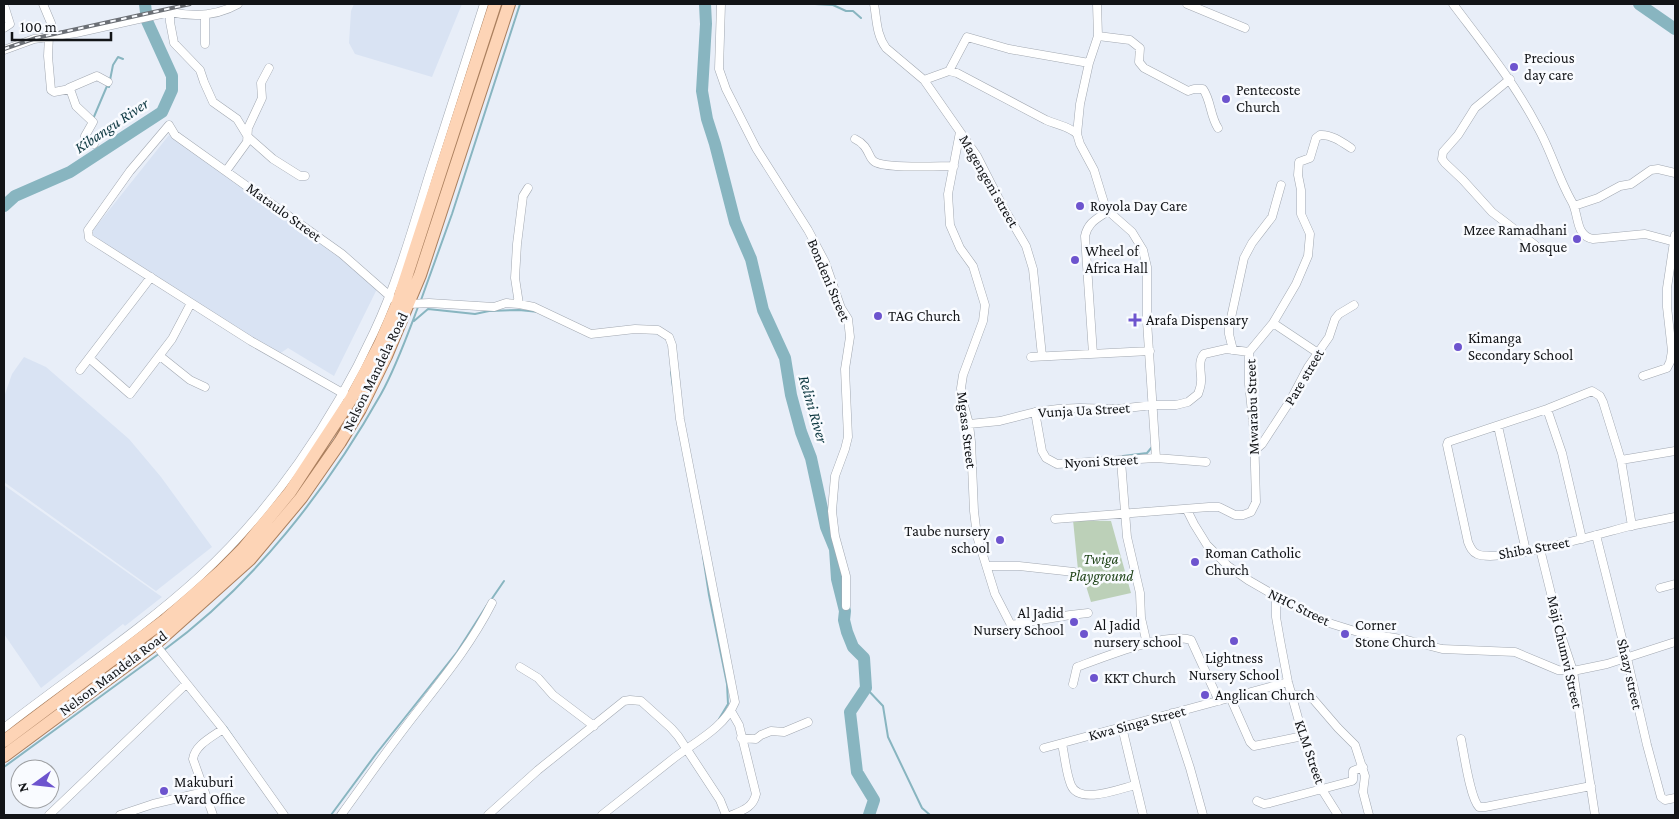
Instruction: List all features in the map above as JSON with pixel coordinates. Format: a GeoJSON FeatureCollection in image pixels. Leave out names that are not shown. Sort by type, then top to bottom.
{"type":"FeatureCollection","features":[{"type":"Feature","properties":{"kind":"main road","name":"Nelson Mandela Road"},"geometry":{"type":"LineString","coordinates":[[4,756],[155,644],[250,559],[296,495],[340,442],[360,409],[390,349],[399,300],[495,4]]}},
{"type":"Feature","properties":{"kind":"main road","name":"Nelson Mandela Road"},"geometry":{"type":"LineString","coordinates":[[4,741],[98,672],[172,614],[221,571],[296,495],[347,396],[380,344],[399,300],[435,232],[509,4]]}},
{"type":"Feature","properties":{"kind":"street"},"geometry":{"type":"LineString","coordinates":[[42,4],[51,23],[48,56],[51,90],[54,92],[69,88],[97,76],[108,82]]}},
{"type":"Feature","properties":{"kind":"street"},"geometry":{"type":"LineString","coordinates":[[4,50],[19,43],[51,35],[76,33],[166,13],[205,15],[238,4]]}},
{"type":"Feature","properties":{"kind":"street"},"geometry":{"type":"LineString","coordinates":[[484,4],[418,212],[399,300],[494,307],[506,303],[518,304],[534,307],[591,334],[649,329],[658,330],[669,337],[672,345],[680,418],[708,571],[735,702],[731,711],[708,735],[685,750],[602,815]]}},
{"type":"Feature","properties":{"kind":"street","name":"Bondeni Street"},"geometry":{"type":"LineString","coordinates":[[721,4],[719,69],[726,89],[756,148],[808,230],[825,262],[841,308],[848,319],[850,337],[845,369],[848,437],[835,476],[832,511],[835,536],[846,576],[846,606]]}},
{"type":"Feature","properties":{"kind":"street","name":"Magengeni street"},"geometry":{"type":"LineString","coordinates":[[874,4],[878,31],[882,42],[886,48],[924,80],[977,156],[1030,255],[1042,356]]}},
{"type":"Feature","properties":{"kind":"street"},"geometry":{"type":"LineString","coordinates":[[1098,4],[1098,36],[1089,63],[1080,104],[1078,134],[1080,144],[1094,170],[1108,212],[1132,232],[1143,250],[1146,267],[1156,458]]}},
{"type":"Feature","properties":{"kind":"street"},"geometry":{"type":"LineString","coordinates":[[1187,4],[1245,28]]}},
{"type":"Feature","properties":{"kind":"street"},"geometry":{"type":"LineString","coordinates":[[1453,4],[1510,79],[1538,127],[1574,206],[1581,232],[1588,238],[1646,234],[1675,240],[1666,298],[1672,339],[1670,362],[1667,368],[1644,376]]}},
{"type":"Feature","properties":{"kind":"street"},"geometry":{"type":"LineString","coordinates":[[4,5],[10,24],[4,28]]}},
{"type":"Feature","properties":{"kind":"street"},"geometry":{"type":"LineString","coordinates":[[166,13],[170,22],[174,43],[200,70],[213,102],[237,119],[248,137],[273,159],[300,176],[305,176]]}},
{"type":"Feature","properties":{"kind":"street"},"geometry":{"type":"LineString","coordinates":[[205,15],[205,44]]}},
{"type":"Feature","properties":{"kind":"street"},"geometry":{"type":"LineString","coordinates":[[949,71],[967,36],[1009,49],[1089,63]]}},
{"type":"Feature","properties":{"kind":"street"},"geometry":{"type":"LineString","coordinates":[[1098,36],[1130,40],[1140,48],[1140,62],[1144,68],[1188,91],[1203,89],[1218,128]]}},
{"type":"Feature","properties":{"kind":"street"},"geometry":{"type":"LineString","coordinates":[[226,170],[245,146],[248,128],[262,98],[261,83],[269,68]]}},
{"type":"Feature","properties":{"kind":"street"},"geometry":{"type":"LineString","coordinates":[[924,80],[949,71],[960,74],[1057,125],[1070,127],[1078,134]]}},
{"type":"Feature","properties":{"kind":"street"},"geometry":{"type":"LineString","coordinates":[[1510,79],[1475,108],[1458,135],[1443,152],[1442,159],[1444,164],[1463,180],[1492,212],[1535,245]]}},
{"type":"Feature","properties":{"kind":"street"},"geometry":{"type":"LineString","coordinates":[[69,88],[76,106],[94,122],[85,138],[94,144]]}},
{"type":"Feature","properties":{"kind":"street","name":"Mataulo Street"},"geometry":{"type":"LineString","coordinates":[[151,277],[89,238],[88,231],[130,171],[169,125],[175,134],[342,254],[399,300]]}},
{"type":"Feature","properties":{"kind":"street","name":"Mgasa Street"},"geometry":{"type":"LineString","coordinates":[[960,132],[948,194],[950,225],[960,248],[973,266],[985,304],[983,321],[967,364],[961,388],[971,442],[977,536],[988,566],[995,594],[1010,626],[1070,615],[1088,614]]}},
{"type":"Feature","properties":{"kind":"street","name":"Mwarabu Street"},"geometry":{"type":"LineString","coordinates":[[1054,519],[1219,508],[1239,516],[1251,512],[1256,502],[1249,352],[1273,323],[1296,284],[1308,256],[1310,234],[1301,214],[1301,190],[1298,178],[1300,162],[1310,158],[1316,138],[1320,134],[1326,134],[1335,138],[1351,148]]}},
{"type":"Feature","properties":{"kind":"street"},"geometry":{"type":"LineString","coordinates":[[855,139],[865,146],[875,163],[897,166],[954,166]]}},
{"type":"Feature","properties":{"kind":"street"},"geometry":{"type":"LineString","coordinates":[[1574,206],[1598,198],[1620,186],[1631,184],[1651,170],[1675,173]]}},
{"type":"Feature","properties":{"kind":"street"},"geometry":{"type":"LineString","coordinates":[[1249,352],[1232,350],[1229,327],[1242,265],[1252,243],[1272,217],[1281,185]]}},
{"type":"Feature","properties":{"kind":"street"},"geometry":{"type":"LineString","coordinates":[[518,304],[515,278],[517,244],[523,196],[528,188]]}},
{"type":"Feature","properties":{"kind":"street"},"geometry":{"type":"LineString","coordinates":[[1093,354],[1085,236],[1090,223],[1108,212]]}},
{"type":"Feature","properties":{"kind":"street"},"geometry":{"type":"LineString","coordinates":[[4,728],[128,637],[165,607],[215,561],[243,533],[279,488],[329,416],[347,396],[259,346],[151,277],[80,370]]}},
{"type":"Feature","properties":{"kind":"street"},"geometry":{"type":"LineString","coordinates":[[89,358],[130,394],[172,339],[191,304]]}},
{"type":"Feature","properties":{"kind":"street","name":"Pare street"},"geometry":{"type":"LineString","coordinates":[[1254,451],[1269,434],[1329,337],[1337,317],[1354,305]]}},
{"type":"Feature","properties":{"kind":"street"},"geometry":{"type":"LineString","coordinates":[[1273,323],[1318,353]]}},
{"type":"Feature","properties":{"kind":"street","name":"Vunja Ua Street"},"geometry":{"type":"LineString","coordinates":[[969,424],[1000,421],[1035,412],[1079,408],[1118,409],[1153,404],[1176,405],[1188,402],[1198,394],[1201,382],[1201,357],[1212,352],[1232,350]]}},
{"type":"Feature","properties":{"kind":"street"},"geometry":{"type":"LineString","coordinates":[[1031,357],[1150,351]]}},
{"type":"Feature","properties":{"kind":"street"},"geometry":{"type":"LineString","coordinates":[[160,356],[190,380],[205,387]]}},
{"type":"Feature","properties":{"kind":"street"},"geometry":{"type":"LineString","coordinates":[[1526,551],[1498,426],[1592,391],[1600,396],[1606,408],[1621,460],[1632,526]]}},
{"type":"Feature","properties":{"kind":"street"},"geometry":{"type":"LineString","coordinates":[[1547,409],[1562,453],[1582,539]]}},
{"type":"Feature","properties":{"kind":"street","name":"Nyoni Street"},"geometry":{"type":"LineString","coordinates":[[1035,412],[1042,451],[1046,458],[1057,464],[1156,458],[1206,462]]}},
{"type":"Feature","properties":{"kind":"street","name":"Shiba Street"},"geometry":{"type":"LineString","coordinates":[[1498,426],[1448,442],[1447,448],[1455,487],[1468,542],[1472,551],[1483,555],[1540,549],[1675,517]]}},
{"type":"Feature","properties":{"kind":"street"},"geometry":{"type":"LineString","coordinates":[[1621,460],[1675,450]]}},
{"type":"Feature","properties":{"kind":"street"},"geometry":{"type":"LineString","coordinates":[[1121,461],[1127,537],[1140,593],[1141,618],[1147,644]]}},
{"type":"Feature","properties":{"kind":"street","name":"NHC Street"},"geometry":{"type":"LineString","coordinates":[[1187,510],[1207,545],[1228,566],[1276,597],[1329,623],[1358,632],[1407,640],[1442,649],[1515,652],[1558,670],[1573,672],[1593,668],[1675,642]]}},
{"type":"Feature","properties":{"kind":"street","name":"Shazy street"},"geometry":{"type":"LineString","coordinates":[[1596,535],[1661,797],[1666,800],[1675,798]]}},
{"type":"Feature","properties":{"kind":"street","name":"Maji Chumvi Street"},"geometry":{"type":"LineString","coordinates":[[1540,549],[1562,638],[1573,672],[1595,815]]}},
{"type":"Feature","properties":{"kind":"street"},"geometry":{"type":"LineString","coordinates":[[988,566],[1019,566],[1074,572]]}},
{"type":"Feature","properties":{"kind":"street"},"geometry":{"type":"LineString","coordinates":[[1660,588],[1675,584]]}},
{"type":"Feature","properties":{"kind":"street","name":"KLM Street"},"geometry":{"type":"LineString","coordinates":[[1276,597],[1276,617],[1288,682],[1303,736],[1321,788],[1338,815]]}},
{"type":"Feature","properties":{"kind":"street"},"geometry":{"type":"LineString","coordinates":[[341,815],[398,737],[449,673],[478,630],[492,603]]}},
{"type":"Feature","properties":{"kind":"street"},"geometry":{"type":"LineString","coordinates":[[1073,684],[1077,667],[1127,649],[1185,638],[1191,640],[1219,701]]}},
{"type":"Feature","properties":{"kind":"street"},"geometry":{"type":"LineString","coordinates":[[155,644],[223,729],[284,815]]}},
{"type":"Feature","properties":{"kind":"street"},"geometry":{"type":"LineString","coordinates":[[520,667],[538,678],[553,696],[594,726]]}},
{"type":"Feature","properties":{"kind":"street","name":"Kwa Singa Street"},"geometry":{"type":"LineString","coordinates":[[1044,748],[1288,682]]}},
{"type":"Feature","properties":{"kind":"street"},"geometry":{"type":"LineString","coordinates":[[49,815],[186,684]]}},
{"type":"Feature","properties":{"kind":"street"},"geometry":{"type":"LineString","coordinates":[[1292,695],[1308,696],[1318,704],[1355,745],[1366,781],[1364,792],[1369,815]]}},
{"type":"Feature","properties":{"kind":"street"},"geometry":{"type":"LineString","coordinates":[[1230,697],[1254,746],[1303,736]]}},
{"type":"Feature","properties":{"kind":"street"},"geometry":{"type":"LineString","coordinates":[[488,815],[538,770],[624,702],[636,700],[647,706],[671,728],[715,794],[726,815]]}},
{"type":"Feature","properties":{"kind":"street"},"geometry":{"type":"LineString","coordinates":[[731,711],[739,725],[756,794],[749,808],[732,815]]}},
{"type":"Feature","properties":{"kind":"street"},"geometry":{"type":"LineString","coordinates":[[1172,713],[1203,815]]}},
{"type":"Feature","properties":{"kind":"street"},"geometry":{"type":"LineString","coordinates":[[741,738],[756,739],[771,731],[784,732],[808,722]]}},
{"type":"Feature","properties":{"kind":"street"},"geometry":{"type":"LineString","coordinates":[[1122,727],[1143,815]]}},
{"type":"Feature","properties":{"kind":"street"},"geometry":{"type":"LineString","coordinates":[[213,815],[194,764],[194,754],[200,746],[223,729]]}},
{"type":"Feature","properties":{"kind":"street"},"geometry":{"type":"LineString","coordinates":[[1461,739],[1472,791],[1476,804],[1479,806],[1485,807],[1591,786]]}},
{"type":"Feature","properties":{"kind":"street"},"geometry":{"type":"LineString","coordinates":[[1062,744],[1070,785],[1077,793],[1087,796],[1135,785]]}},
{"type":"Feature","properties":{"kind":"street"},"geometry":{"type":"LineString","coordinates":[[1363,767],[1353,770],[1353,780],[1364,792]]}},
{"type":"Feature","properties":{"kind":"street"},"geometry":{"type":"LineString","coordinates":[[1257,801],[1264,804],[1270,803],[1353,780]]}},
{"type":"Feature","properties":{"kind":"street"},"geometry":{"type":"LineString","coordinates":[[120,815],[152,804],[204,792]]}},
{"type":"Feature","properties":{"kind":"shaded area"},"geometry":{"type":"Polygon","coordinates":[[[354,4],[462,4],[432,77],[355,54],[349,43],[351,11],[354,4]]]}},
{"type":"Feature","properties":{"kind":"shaded area"},"geometry":{"type":"Polygon","coordinates":[[[169,135],[347,263],[377,289],[334,376],[288,348],[279,354],[90,234],[169,135]]]}},
{"type":"Feature","properties":{"kind":"shaded area"},"geometry":{"type":"Polygon","coordinates":[[[24,357],[46,367],[129,439],[161,477],[212,547],[156,591],[4,482],[4,397],[12,374],[24,357]]]}},
{"type":"Feature","properties":{"kind":"shaded area"},"geometry":{"type":"Polygon","coordinates":[[[4,485],[162,597],[125,626],[123,624],[41,688],[4,634],[4,485]]]}},
{"type":"Feature","properties":{"kind":"green space","name":"Twiga Playground"},"geometry":{"type":"Polygon","coordinates":[[[1073,520],[1111,521],[1131,593],[1091,602],[1086,586],[1079,580],[1073,520]]]}},
{"type":"Feature","properties":{"kind":"waterway","name":"Kibangu River"},"geometry":{"type":"LineString","coordinates":[[4,206],[15,196],[70,172],[162,112],[172,90],[172,76],[147,21],[145,4]]}},
{"type":"Feature","properties":{"kind":"waterway"},"geometry":{"type":"LineString","coordinates":[[421,300],[452,214],[520,4]]}},
{"type":"Feature","properties":{"kind":"waterway","name":"Relini River"},"geometry":{"type":"LineString","coordinates":[[705,4],[706,24],[702,91],[707,119],[735,222],[751,259],[763,310],[785,358],[791,395],[801,432],[811,458],[826,527],[835,549],[837,579],[845,611],[844,620],[847,632],[853,647],[864,658],[866,688],[850,712],[857,772],[874,800],[869,815]]}},
{"type":"Feature","properties":{"kind":"waterway"},"geometry":{"type":"LineString","coordinates":[[815,4],[833,5],[846,11],[853,11],[861,18]]}},
{"type":"Feature","properties":{"kind":"waterway"},"geometry":{"type":"LineString","coordinates":[[1639,4],[1675,29]]}},
{"type":"Feature","properties":{"kind":"waterway"},"geometry":{"type":"LineString","coordinates":[[110,80],[113,65],[118,57],[123,59]]}},
{"type":"Feature","properties":{"kind":"waterway"},"geometry":{"type":"LineString","coordinates":[[93,119],[107,86],[109,87],[110,84]]}},
{"type":"Feature","properties":{"kind":"waterway"},"geometry":{"type":"LineString","coordinates":[[164,650],[197,624],[258,566],[312,500],[360,430],[381,394],[418,307]]}},
{"type":"Feature","properties":{"kind":"waterway"},"geometry":{"type":"LineString","coordinates":[[414,321],[428,309],[475,314],[489,311],[519,310],[539,312]]}},
{"type":"Feature","properties":{"kind":"waterway"},"geometry":{"type":"LineString","coordinates":[[671,372],[673,387]]}},
{"type":"Feature","properties":{"kind":"waterway"},"geometry":{"type":"LineString","coordinates":[[1123,456],[1147,453],[1152,447]]}},
{"type":"Feature","properties":{"kind":"waterway"},"geometry":{"type":"LineString","coordinates":[[703,556],[727,684],[728,704],[719,719]]}},
{"type":"Feature","properties":{"kind":"waterway"},"geometry":{"type":"LineString","coordinates":[[491,600],[504,581]]}},
{"type":"Feature","properties":{"kind":"waterway"},"geometry":{"type":"LineString","coordinates":[[331,815],[376,754],[457,652],[487,605]]}},
{"type":"Feature","properties":{"kind":"waterway"},"geometry":{"type":"LineString","coordinates":[[4,767],[160,653]]}},
{"type":"Feature","properties":{"kind":"waterway"},"geometry":{"type":"LineString","coordinates":[[866,688],[883,706],[888,737],[922,808],[930,815]]}},
{"type":"Feature","properties":{"kind":"waterway"},"geometry":{"type":"LineString","coordinates":[[226,727],[236,742]]}},
{"type":"Feature","properties":{"kind":"railway"},"geometry":{"type":"LineString","coordinates":[[4,49],[36,38],[190,4]]}},
{"type":"Feature","properties":{"kind":"place","name":"Precious day care"},"geometry":{"type":"Point","coordinates":[1514,67]}},
{"type":"Feature","properties":{"kind":"place","name":"Pentecoste Church"},"geometry":{"type":"Point","coordinates":[1226,99]}},
{"type":"Feature","properties":{"kind":"place","name":"Royola Day Care"},"geometry":{"type":"Point","coordinates":[1080,206]}},
{"type":"Feature","properties":{"kind":"place","name":"Mzee Ramadhani Mosque"},"geometry":{"type":"Point","coordinates":[1577,239]}},
{"type":"Feature","properties":{"kind":"place","name":"Wheel of Africa Hall"},"geometry":{"type":"Point","coordinates":[1075,260]}},
{"type":"Feature","properties":{"kind":"place","name":"TAG Church"},"geometry":{"type":"Point","coordinates":[878,316]}},
{"type":"Feature","properties":{"kind":"place","name":"Arafa Dispensary"},"geometry":{"type":"Point","coordinates":[1135,320]}},
{"type":"Feature","properties":{"kind":"place","name":"Kimanga Secondary School"},"geometry":{"type":"Point","coordinates":[1458,347]}},
{"type":"Feature","properties":{"kind":"place","name":"Taube nursery school"},"geometry":{"type":"Point","coordinates":[1000,540]}},
{"type":"Feature","properties":{"kind":"place","name":"Roman Catholic Church"},"geometry":{"type":"Point","coordinates":[1195,562]}},
{"type":"Feature","properties":{"kind":"place","name":"Al Jadid Nursery School"},"geometry":{"type":"Point","coordinates":[1074,622]}},
{"type":"Feature","properties":{"kind":"place","name":"Al Jadid nursery school"},"geometry":{"type":"Point","coordinates":[1084,634]}},
{"type":"Feature","properties":{"kind":"place","name":"Corner Stone Church"},"geometry":{"type":"Point","coordinates":[1345,634]}},
{"type":"Feature","properties":{"kind":"place","name":"Lightness Nursery School"},"geometry":{"type":"Point","coordinates":[1234,641]}},
{"type":"Feature","properties":{"kind":"place","name":"KKT Church"},"geometry":{"type":"Point","coordinates":[1094,678]}},
{"type":"Feature","properties":{"kind":"place","name":"Anglican Church"},"geometry":{"type":"Point","coordinates":[1205,695]}},
{"type":"Feature","properties":{"kind":"place","name":"Makuburi Ward Office"},"geometry":{"type":"Point","coordinates":[164,791]}}]}
